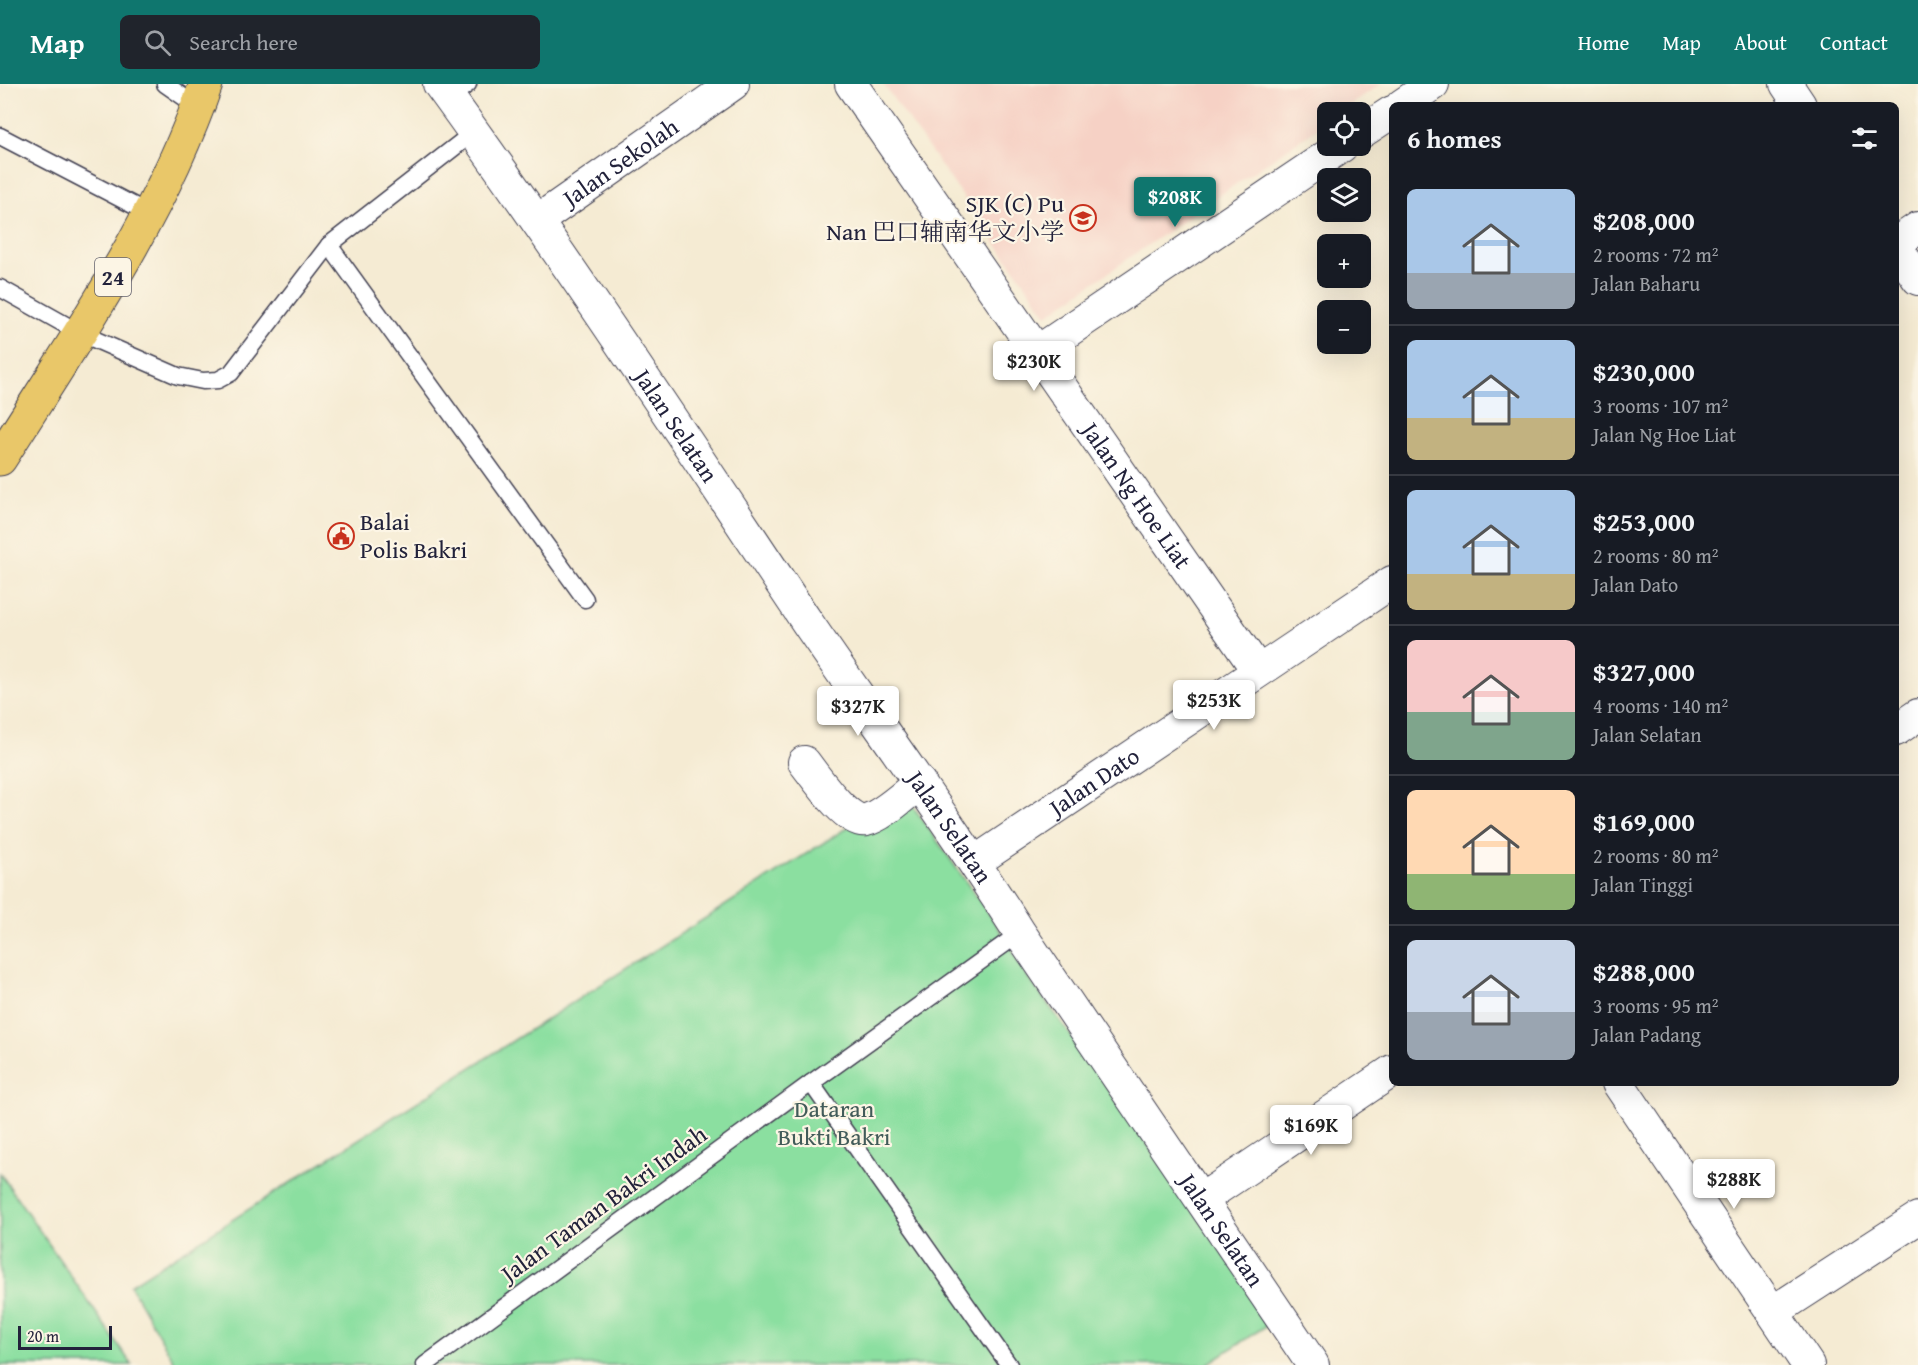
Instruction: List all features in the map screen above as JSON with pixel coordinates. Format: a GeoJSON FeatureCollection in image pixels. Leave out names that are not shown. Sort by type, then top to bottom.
{"type":"FeatureCollection","features":[{"type":"Feature","properties":{"kind":"main road","name":"24"},"geometry":{"type":"LineString","coordinates":[[0,459],[80,333],[150,214],[202,96]]}},
{"type":"Feature","properties":{"kind":"street","name":"Jalan Sekolah"},"geometry":{"type":"LineString","coordinates":[[537,221],[733,84]]}},
{"type":"Feature","properties":{"kind":"street","name":"Jalan Ng Hoe Liat"},"geometry":{"type":"LineString","coordinates":[[851,84],[1258,671]]}},
{"type":"Feature","properties":{"kind":"street"},"geometry":{"type":"LineString","coordinates":[[1406,102],[1433,84]]}},
{"type":"Feature","properties":{"kind":"street"},"geometry":{"type":"LineString","coordinates":[[1786,84],[1798,102]]}},
{"type":"Feature","properties":{"kind":"street","name":"Jalan Selatan"},"geometry":{"type":"LineString","coordinates":[[452,89],[474,132],[537,221],[828,653],[920,783],[989,852],[1020,933],[1313,1365]]}},
{"type":"Feature","properties":{"kind":"street"},"geometry":{"type":"LineString","coordinates":[[1371,126],[1389,114]]}},
{"type":"Feature","properties":{"kind":"street"},"geometry":{"type":"LineString","coordinates":[[1037,352],[1327,156]]}},
{"type":"Feature","properties":{"kind":"street"},"geometry":{"type":"LineString","coordinates":[[1899,243],[1918,228]]}},
{"type":"Feature","properties":{"kind":"street"},"geometry":{"type":"LineString","coordinates":[[1899,250],[1918,279]]}},
{"type":"Feature","properties":{"kind":"street","name":"Jalan Dato"},"geometry":{"type":"LineString","coordinates":[[989,852],[1389,584]]}},
{"type":"Feature","properties":{"kind":"street"},"geometry":{"type":"LineString","coordinates":[[1899,728],[1918,715]]}},
{"type":"Feature","properties":{"kind":"street"},"geometry":{"type":"LineString","coordinates":[[804,762],[844,810],[856,820],[864,821],[874,817],[920,783]]}},
{"type":"Feature","properties":{"kind":"street"},"geometry":{"type":"LineString","coordinates":[[1202,1199],[1389,1073]]}},
{"type":"Feature","properties":{"kind":"street"},"geometry":{"type":"LineString","coordinates":[[1620,1086],[1808,1365]]}},
{"type":"Feature","properties":{"kind":"street"},"geometry":{"type":"LineString","coordinates":[[1773,1312],[1918,1218]]}},
{"type":"Feature","properties":{"kind":"lane"},"geometry":{"type":"LineString","coordinates":[[165,84],[202,96]]}},
{"type":"Feature","properties":{"kind":"lane"},"geometry":{"type":"LineString","coordinates":[[0,288],[80,333],[178,376],[203,381],[218,380],[231,373],[329,245],[474,132]]}},
{"type":"Feature","properties":{"kind":"lane"},"geometry":{"type":"LineString","coordinates":[[0,136],[150,214]]}},
{"type":"Feature","properties":{"kind":"lane"},"geometry":{"type":"LineString","coordinates":[[329,245],[585,599]]}},
{"type":"Feature","properties":{"kind":"lane","name":"Jalan Taman Bakri Indah"},"geometry":{"type":"LineString","coordinates":[[425,1365],[1020,933]]}},
{"type":"Feature","properties":{"kind":"lane"},"geometry":{"type":"LineString","coordinates":[[811,1083],[1009,1365]]}},
{"type":"Feature","properties":{"kind":"shaded area","name":"SJK (C) Pu Nan 巴口辅南华文小学"},"geometry":{"type":"Polygon","coordinates":[[[883,84],[1381,84],[1354,102],[1317,102],[1317,128],[1047,315],[883,84]]]}},
{"type":"Feature","properties":{"kind":"green space","name":"Dataran Bukti Bakri"},"geometry":{"type":"Polygon","coordinates":[[[903,792],[1007,940],[1024,972],[1272,1322],[1206,1365],[176,1365],[130,1285],[903,792]]]}},
{"type":"Feature","properties":{"kind":"green space"},"geometry":{"type":"Polygon","coordinates":[[[0,1173],[132,1365],[0,1365],[0,1173]]]}},
{"type":"Feature","properties":{"kind":"place","name":"SJK (C) Pu Nan 巴口辅南华文小学"},"geometry":{"type":"Point","coordinates":[1083,218]}},
{"type":"Feature","properties":{"kind":"place","name":"Balai Polis Bakri"},"geometry":{"type":"Point","coordinates":[341,536]}}]}
